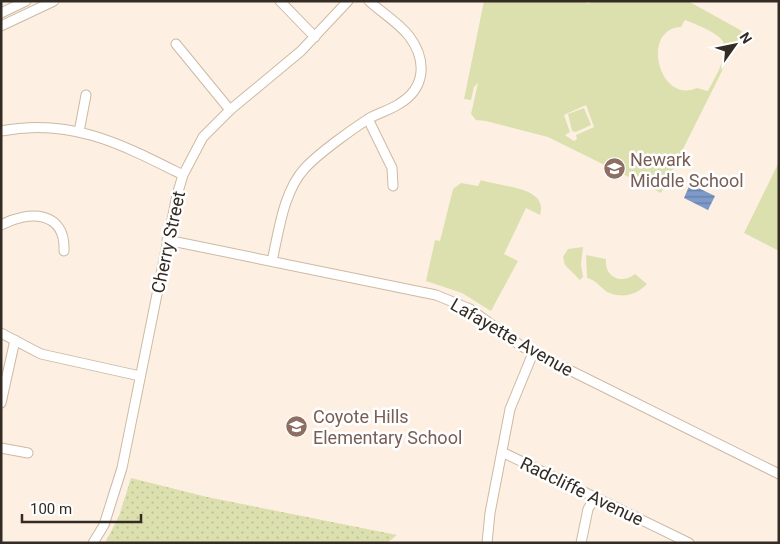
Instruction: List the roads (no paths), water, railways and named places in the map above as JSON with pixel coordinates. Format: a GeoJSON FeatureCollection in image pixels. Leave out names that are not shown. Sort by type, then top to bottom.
{"type":"FeatureCollection","features":[{"type":"Feature","properties":{"kind":"street"},"geometry":{"type":"LineString","coordinates":[[1,13],[26,1]]}},
{"type":"Feature","properties":{"kind":"street"},"geometry":{"type":"LineString","coordinates":[[1,26],[54,1]]}},
{"type":"Feature","properties":{"kind":"street"},"geometry":{"type":"LineString","coordinates":[[280,1],[315,37]]}},
{"type":"Feature","properties":{"kind":"street","name":"Cherry Street"},"geometry":{"type":"LineString","coordinates":[[94,543],[104,525],[122,468],[168,240],[183,176],[203,137],[230,110],[315,37],[348,1]]}},
{"type":"Feature","properties":{"kind":"street"},"geometry":{"type":"LineString","coordinates":[[272,261],[285,206],[292,187],[305,168],[368,119],[400,104],[413,94],[421,81],[422,66],[418,50],[408,35],[369,1]]}},
{"type":"Feature","properties":{"kind":"street"},"geometry":{"type":"LineString","coordinates":[[176,44],[230,110]]}},
{"type":"Feature","properties":{"kind":"street"},"geometry":{"type":"LineString","coordinates":[[79,132],[86,95]]}},
{"type":"Feature","properties":{"kind":"street"},"geometry":{"type":"LineString","coordinates":[[368,119],[392,168],[393,186]]}},
{"type":"Feature","properties":{"kind":"street"},"geometry":{"type":"LineString","coordinates":[[1,131],[44,126],[79,132],[107,139],[134,150],[183,176]]}},
{"type":"Feature","properties":{"kind":"street"},"geometry":{"type":"LineString","coordinates":[[1,225],[21,216],[42,216],[58,224],[64,240],[64,251]]}},
{"type":"Feature","properties":{"kind":"street","name":"Lafayette Avenue"},"geometry":{"type":"LineString","coordinates":[[168,240],[436,295],[453,301],[470,309],[505,336],[534,353],[779,474]]}},
{"type":"Feature","properties":{"kind":"street"},"geometry":{"type":"LineString","coordinates":[[1,333],[41,354],[140,376]]}},
{"type":"Feature","properties":{"kind":"street"},"geometry":{"type":"LineString","coordinates":[[1,403],[15,340]]}},
{"type":"Feature","properties":{"kind":"street"},"geometry":{"type":"LineString","coordinates":[[487,543],[510,409],[534,353]]}},
{"type":"Feature","properties":{"kind":"street"},"geometry":{"type":"LineString","coordinates":[[1,448],[28,453]]}},
{"type":"Feature","properties":{"kind":"street","name":"Radcliffe Avenue"},"geometry":{"type":"LineString","coordinates":[[502,452],[689,543]]}},
{"type":"Feature","properties":{"kind":"street"},"geometry":{"type":"LineString","coordinates":[[581,543],[588,509],[595,497]]}},
{"type":"Feature","properties":{"kind":"water"},"geometry":{"type":"Polygon","coordinates":[[[690,184],[715,196],[708,210],[684,198],[690,184]]]}},
{"type":"Feature","properties":{"kind":"place","name":"Newark Middle School"},"geometry":{"type":"Point","coordinates":[614,169]}},
{"type":"Feature","properties":{"kind":"place","name":"Coyote Hills Elementary School"},"geometry":{"type":"Point","coordinates":[297,426]}}]}
